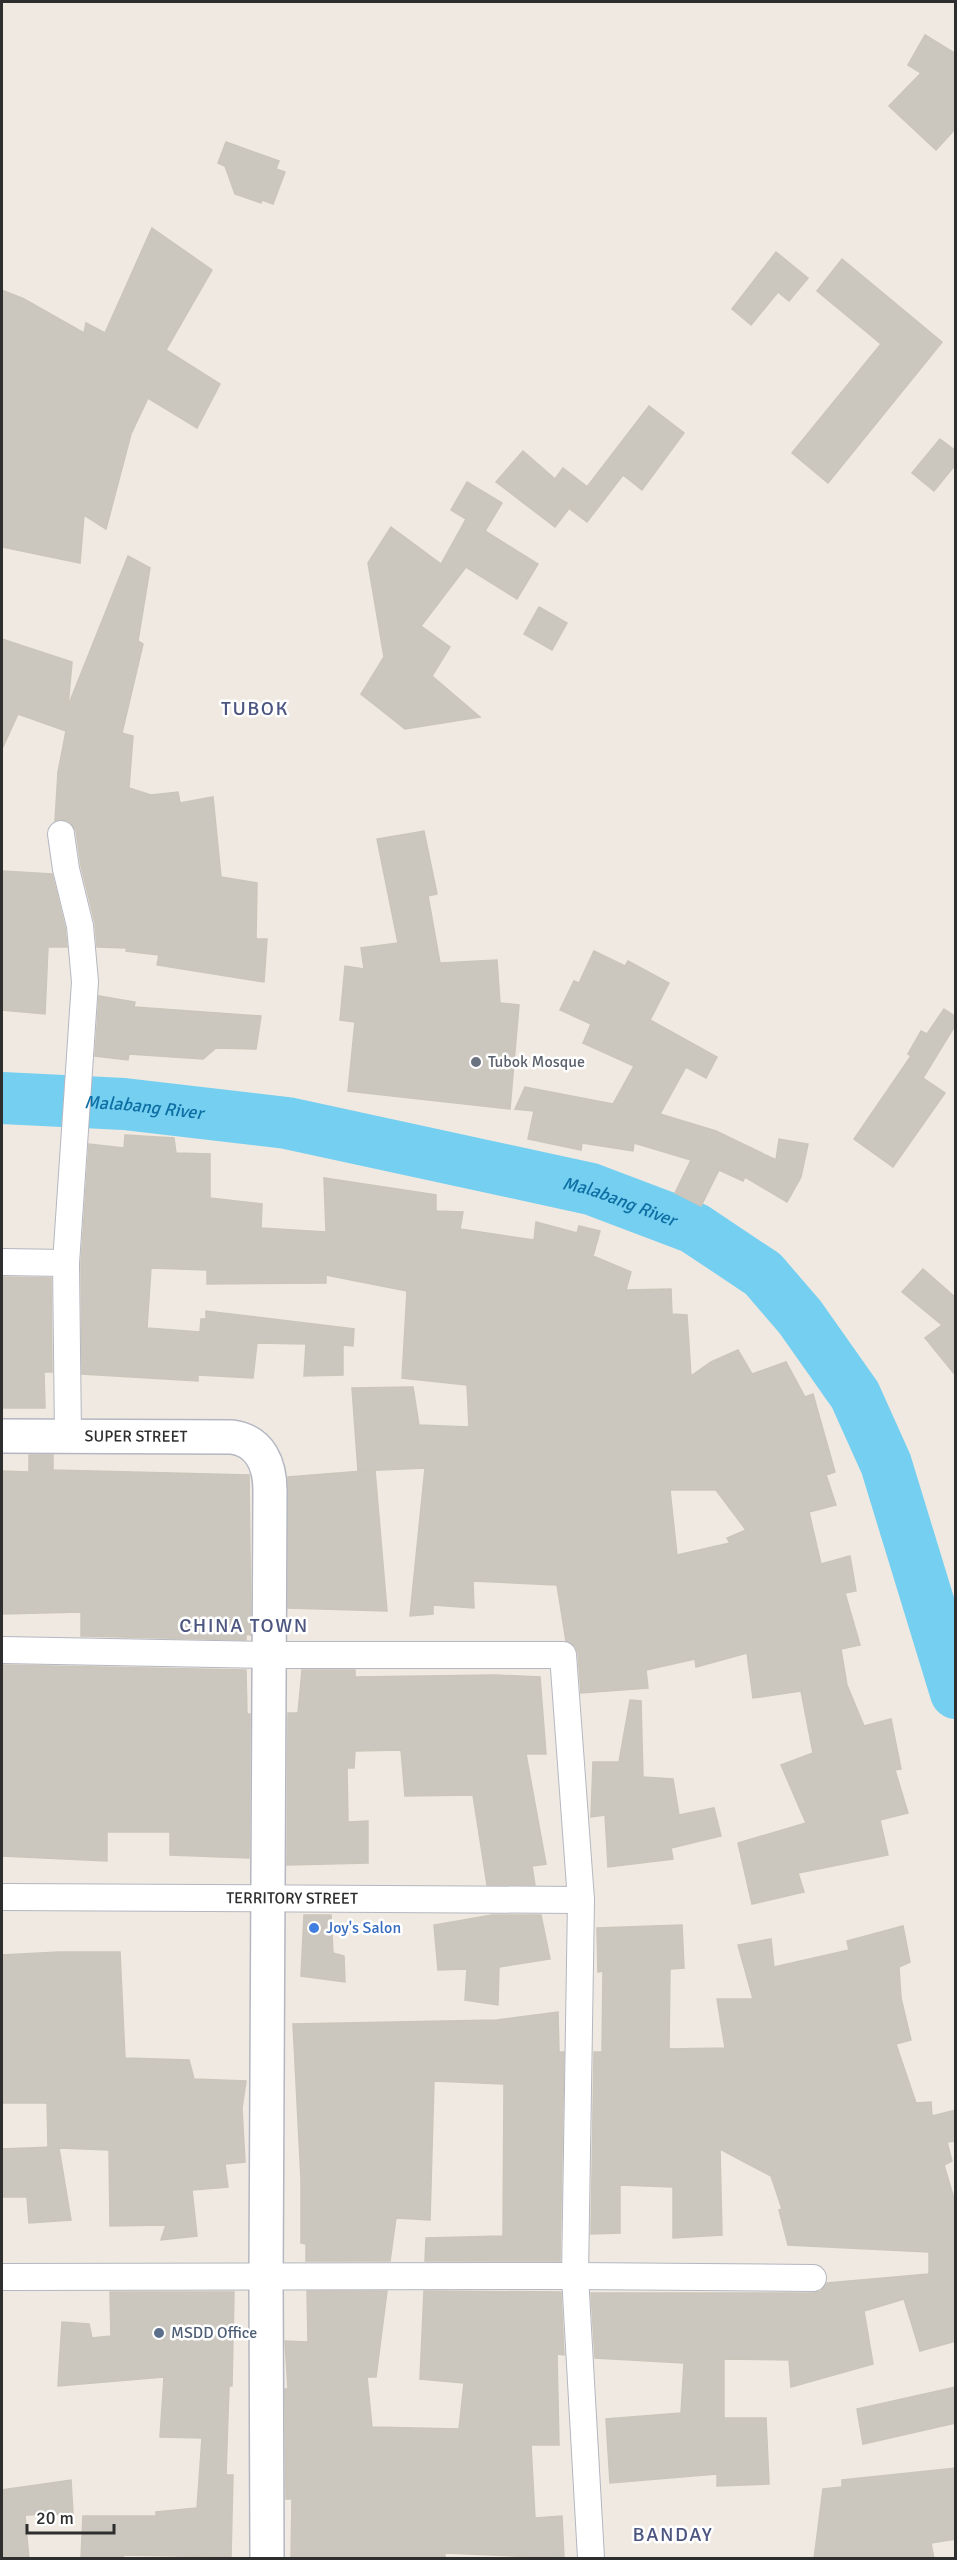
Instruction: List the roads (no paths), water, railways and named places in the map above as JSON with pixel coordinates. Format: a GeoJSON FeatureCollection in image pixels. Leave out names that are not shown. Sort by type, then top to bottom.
{"type":"FeatureCollection","features":[{"type":"Feature","properties":{"kind":"street"},"geometry":{"type":"LineString","coordinates":[[61,834],[66,869],[80,926],[85,982],[66,1263],[68,1437]]}},
{"type":"Feature","properties":{"kind":"street"},"geometry":{"type":"LineString","coordinates":[[2,1262],[66,1263]]}},
{"type":"Feature","properties":{"kind":"street","name":"SUPER STREET"},"geometry":{"type":"LineString","coordinates":[[2,1436],[232,1437],[244,1439],[262,1455],[268,1467],[270,1655]]}},
{"type":"Feature","properties":{"kind":"street"},"geometry":{"type":"LineString","coordinates":[[2,1650],[270,1655],[562,1655],[581,1900],[575,2276],[591,2559]]}},
{"type":"Feature","properties":{"kind":"street"},"geometry":{"type":"LineString","coordinates":[[267,2559],[266,2276],[270,1655]]}},
{"type":"Feature","properties":{"kind":"street","name":"TERRITORY STREET"},"geometry":{"type":"LineString","coordinates":[[2,1897],[581,1900]]}},
{"type":"Feature","properties":{"kind":"street"},"geometry":{"type":"LineString","coordinates":[[2,2277],[813,2278]]}},
{"type":"Feature","properties":{"kind":"waterway","name":"Malabang River"},"geometry":{"type":"LineString","coordinates":[[2,1098],[124,1104],[287,1123],[591,1189],[694,1228],[763,1274],[800,1317],[855,1395],[886,1464],[956,1693]]}},
{"type":"Feature","properties":{"kind":"place","name":"Tubok Mosque"},"geometry":{"type":"Point","coordinates":[476,1062]}},
{"type":"Feature","properties":{"kind":"place","name":"Joy's Salon"},"geometry":{"type":"Point","coordinates":[314,1928]}},
{"type":"Feature","properties":{"kind":"place","name":"MSDD Office"},"geometry":{"type":"Point","coordinates":[159,2333]}},
{"type":"Feature","properties":{"kind":"district","name":"TUBOK"},"geometry":{"type":"Point","coordinates":[255,708]}},
{"type":"Feature","properties":{"kind":"district","name":"CHINA TOWN"},"geometry":{"type":"Point","coordinates":[244,1625]}},
{"type":"Feature","properties":{"kind":"district","name":"BANDAY"},"geometry":{"type":"Point","coordinates":[673,2534]}}]}
